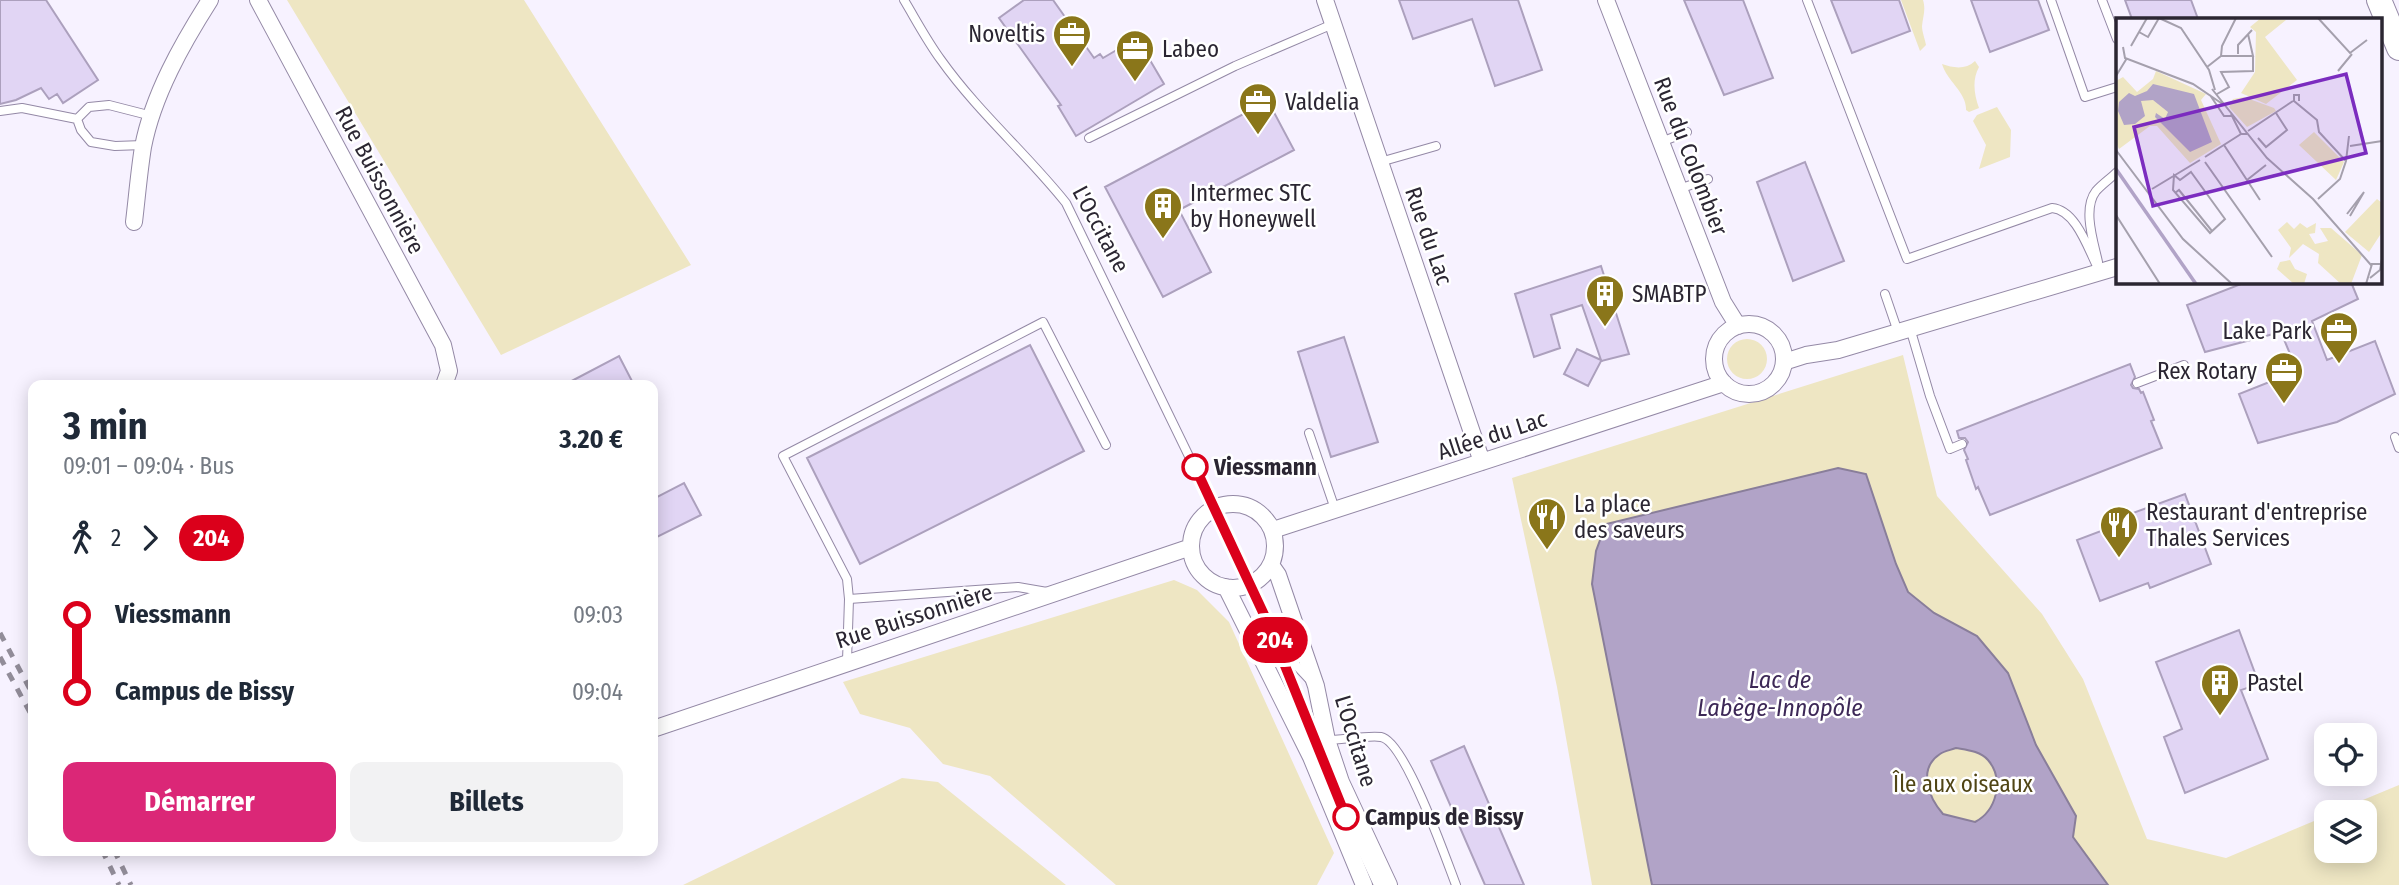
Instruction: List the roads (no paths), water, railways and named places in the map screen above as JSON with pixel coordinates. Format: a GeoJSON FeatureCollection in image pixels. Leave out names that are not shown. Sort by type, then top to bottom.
{"type":"FeatureCollection","features":[{"type":"Feature","properties":{"kind":"main road"},"geometry":{"type":"LineString","coordinates":[[2379,0],[2399,47]]}},
{"type":"Feature","properties":{"kind":"street"},"geometry":{"type":"LineString","coordinates":[[134,222],[143,145],[152,116],[165,80],[210,0]]}},
{"type":"Feature","properties":{"kind":"street","name":"Rue Buissonnière"},"geometry":{"type":"LineString","coordinates":[[258,0],[443,345],[449,371],[446,380]]}},
{"type":"Feature","properties":{"kind":"street","name":"Rue du Lac"},"geometry":{"type":"LineString","coordinates":[[1325,0],[1482,462]]}},
{"type":"Feature","properties":{"kind":"street","name":"Rue du Colombier"},"geometry":{"type":"LineString","coordinates":[[1606,0],[1723,302],[1738,326]]}},
{"type":"Feature","properties":{"kind":"street"},"geometry":{"type":"LineString","coordinates":[[1784,362],[1838,350],[2116,267]]}},
{"type":"Feature","properties":{"kind":"street"},"geometry":{"type":"LineString","coordinates":[[1738,326],[1761,326],[1778,340],[1784,362],[1775,382],[1766,389],[1744,393],[1733,390],[1717,374],[1715,350],[1728,331],[1738,326]]}},
{"type":"Feature","properties":{"kind":"street","name":"Allée du Lac"},"geometry":{"type":"LineString","coordinates":[[1273,530],[1724,383]]}},
{"type":"Feature","properties":{"kind":"street"},"geometry":{"type":"LineString","coordinates":[[1227,504],[1241,504],[1255,509],[1266,518],[1273,530],[1275,554],[1271,565],[1263,576],[1251,584],[1239,588],[1213,582],[1202,573],[1194,561],[1191,547],[1197,525],[1214,509],[1227,504]]}},
{"type":"Feature","properties":{"kind":"street","name":"Rue Buissonnière"},"geometry":{"type":"LineString","coordinates":[[658,727],[1191,547]]}},
{"type":"Feature","properties":{"kind":"street","name":"L'Occitane"},"geometry":{"type":"LineString","coordinates":[[1271,565],[1278,575],[1316,685],[1327,740],[1341,782],[1389,885]]}},
{"type":"Feature","properties":{"kind":"street"},"geometry":{"type":"LineString","coordinates":[[1226,587],[1311,757],[1364,885]]}},
{"type":"Feature","properties":{"kind":"lane","name":"L'Occitane"},"geometry":{"type":"LineString","coordinates":[[904,0],[941,61],[1015,146],[1039,168],[1066,203],[1251,584],[1275,639]]}},
{"type":"Feature","properties":{"kind":"lane"},"geometry":{"type":"LineString","coordinates":[[1807,0],[1907,260],[2052,208],[2066,212],[2074,220],[2100,272]]}},
{"type":"Feature","properties":{"kind":"lane"},"geometry":{"type":"LineString","coordinates":[[2051,0],[2085,97],[2116,87]]}},
{"type":"Feature","properties":{"kind":"lane"},"geometry":{"type":"LineString","coordinates":[[2102,0],[2116,36]]}},
{"type":"Feature","properties":{"kind":"lane"},"geometry":{"type":"LineString","coordinates":[[1089,138],[1236,66],[1333,24]]}},
{"type":"Feature","properties":{"kind":"lane"},"geometry":{"type":"LineString","coordinates":[[77,118],[89,107],[109,105],[152,116]]}},
{"type":"Feature","properties":{"kind":"lane"},"geometry":{"type":"LineString","coordinates":[[0,111],[22,108],[77,118]]}},
{"type":"Feature","properties":{"kind":"lane"},"geometry":{"type":"LineString","coordinates":[[77,118],[81,130],[91,142],[115,146],[143,145]]}},
{"type":"Feature","properties":{"kind":"lane"},"geometry":{"type":"LineString","coordinates":[[1661,142],[1687,132]]}},
{"type":"Feature","properties":{"kind":"lane"},"geometry":{"type":"LineString","coordinates":[[1380,162],[1436,146]]}},
{"type":"Feature","properties":{"kind":"lane"},"geometry":{"type":"LineString","coordinates":[[2100,272],[2091,227],[2091,203],[2096,191],[2116,173]]}},
{"type":"Feature","properties":{"kind":"lane"},"geometry":{"type":"LineString","coordinates":[[1679,190],[1708,179]]}},
{"type":"Feature","properties":{"kind":"lane"},"geometry":{"type":"LineString","coordinates":[[1885,294],[1904,330],[1950,449],[1962,444]]}},
{"type":"Feature","properties":{"kind":"lane"},"geometry":{"type":"LineString","coordinates":[[847,662],[847,579],[783,456],[1043,322],[1106,445]]}},
{"type":"Feature","properties":{"kind":"lane"},"geometry":{"type":"LineString","coordinates":[[2137,383],[2184,365]]}},
{"type":"Feature","properties":{"kind":"lane"},"geometry":{"type":"LineString","coordinates":[[1309,433],[1335,509]]}},
{"type":"Feature","properties":{"kind":"lane"},"geometry":{"type":"LineString","coordinates":[[2395,437],[2399,448]]}},
{"type":"Feature","properties":{"kind":"lane"},"geometry":{"type":"LineString","coordinates":[[849,599],[1018,587],[1054,593]]}},
{"type":"Feature","properties":{"kind":"lane"},"geometry":{"type":"LineString","coordinates":[[1275,639],[1287,656],[1316,685]]}},
{"type":"Feature","properties":{"kind":"lane"},"geometry":{"type":"LineString","coordinates":[[1275,639],[1346,817],[1378,885]]}},
{"type":"Feature","properties":{"kind":"lane"},"geometry":{"type":"LineString","coordinates":[[1327,740],[1381,737],[1391,741],[1407,765],[1456,885]]}},
{"type":"Feature","properties":{"kind":"lane"},"geometry":{"type":"LineString","coordinates":[[1371,848],[1378,885]]}},
{"type":"Feature","properties":{"kind":"water","name":"Lac de Labège-Innopôle"},"geometry":{"type":"Polygon","coordinates":[[[1838,468],[1866,474],[1908,592],[1934,613],[1977,636],[2008,673],[2036,745],[2076,816],[2073,837],[2108,885],[1652,885],[1592,584],[1596,551],[1606,524],[1838,468]],[[1956,748],[1943,752],[1933,760],[1927,775],[1930,792],[1943,814],[1975,822],[1993,803],[1996,777],[1985,757],[1973,751],[1956,748]]]}},
{"type":"Feature","properties":{"kind":"railway"},"geometry":{"type":"LineString","coordinates":[[0,633],[28,686]]}},
{"type":"Feature","properties":{"kind":"railway"},"geometry":{"type":"LineString","coordinates":[[0,657],[28,709]]}},
{"type":"Feature","properties":{"kind":"railway"},"geometry":{"type":"LineString","coordinates":[[105,856],[119,885]]}},
{"type":"Feature","properties":{"kind":"railway"},"geometry":{"type":"LineString","coordinates":[[117,856],[131,885]]}},
{"type":"Feature","properties":{"kind":"place","name":"Noveltis"},"geometry":{"type":"Point","coordinates":[1072,68]}},
{"type":"Feature","properties":{"kind":"place","name":"Labeo"},"geometry":{"type":"Point","coordinates":[1135,83]}},
{"type":"Feature","properties":{"kind":"place","name":"Valdelia"},"geometry":{"type":"Point","coordinates":[1258,136]}},
{"type":"Feature","properties":{"kind":"place","name":"Intermec STC by Honeywell"},"geometry":{"type":"Point","coordinates":[1163,240]}},
{"type":"Feature","properties":{"kind":"place","name":"SMABTP"},"geometry":{"type":"Point","coordinates":[1605,328]}},
{"type":"Feature","properties":{"kind":"place","name":"Lake Park"},"geometry":{"type":"Point","coordinates":[2339,365]}},
{"type":"Feature","properties":{"kind":"place","name":"Rex Rotary"},"geometry":{"type":"Point","coordinates":[2284,405]}},
{"type":"Feature","properties":{"kind":"place","name":"Viessmann"},"geometry":{"type":"Point","coordinates":[1195,467]}},
{"type":"Feature","properties":{"kind":"place","name":"La place des saveurs"},"geometry":{"type":"Point","coordinates":[1547,551]}},
{"type":"Feature","properties":{"kind":"place","name":"Restaurant d'entreprise Thales Services"},"geometry":{"type":"Point","coordinates":[2119,559]}},
{"type":"Feature","properties":{"kind":"place","name":"Pastel"},"geometry":{"type":"Point","coordinates":[2220,717]}},
{"type":"Feature","properties":{"kind":"place","name":"Campus de Bissy"},"geometry":{"type":"Point","coordinates":[1346,817]}},
{"type":"Feature","properties":{"kind":"park label","name":"Île aux oiseaux"},"geometry":{"type":"Point","coordinates":[1963,784]}}]}
